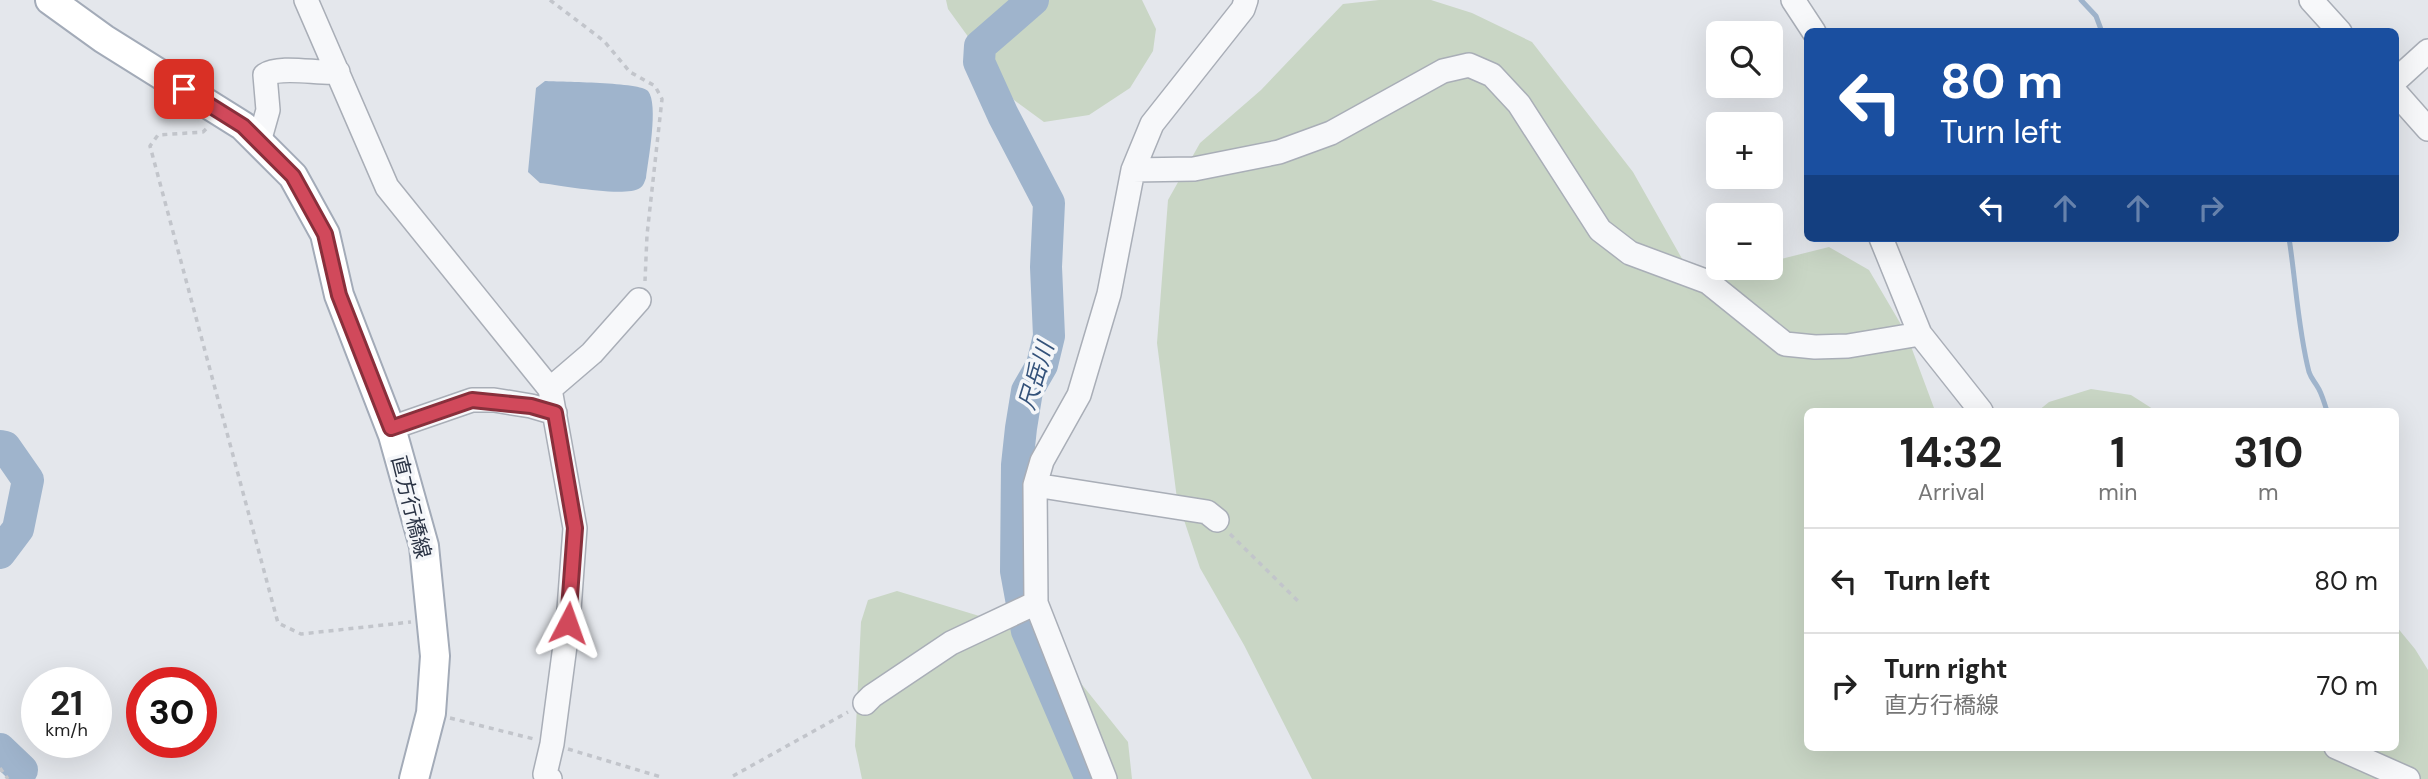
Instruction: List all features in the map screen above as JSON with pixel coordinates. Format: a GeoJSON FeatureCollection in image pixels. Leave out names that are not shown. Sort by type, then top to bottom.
{"type":"FeatureCollection","features":[{"type":"Feature","properties":{"kind":"main road","name":"直方行橋線"},"geometry":{"type":"LineString","coordinates":[[50,0],[104,38],[243,126],[293,176],[325,234],[339,295],[391,428],[424,546],[435,656],[431,713],[414,779]]}},
{"type":"Feature","properties":{"kind":"street"},"geometry":{"type":"LineString","coordinates":[[306,0],[387,187],[550,389],[575,528],[568,623],[552,744],[545,774],[550,779]]}},
{"type":"Feature","properties":{"kind":"street"},"geometry":{"type":"LineString","coordinates":[[1105,779],[1035,603],[1035,485],[1042,461],[1079,395],[1109,294],[1133,170],[1152,124],[1243,9],[1246,0]]}},
{"type":"Feature","properties":{"kind":"street"},"geometry":{"type":"LineString","coordinates":[[1793,0],[1811,28]]}},
{"type":"Feature","properties":{"kind":"street"},"geometry":{"type":"LineString","coordinates":[[2311,0],[2336,28]]}},
{"type":"Feature","properties":{"kind":"street"},"geometry":{"type":"LineString","coordinates":[[2399,77],[2428,51]]}},
{"type":"Feature","properties":{"kind":"street"},"geometry":{"type":"LineString","coordinates":[[1133,170],[1194,169],[1279,152],[1331,133],[1443,71],[1469,65],[1492,75],[1519,104],[1600,230],[1630,253],[1707,282],[1785,344],[1848,346],[1920,334]]}},
{"type":"Feature","properties":{"kind":"street"},"geometry":{"type":"LineString","coordinates":[[259,142],[268,110],[265,75],[271,71],[282,70],[338,72]]}},
{"type":"Feature","properties":{"kind":"street"},"geometry":{"type":"LineString","coordinates":[[2399,96],[2428,129]]}},
{"type":"Feature","properties":{"kind":"street"},"geometry":{"type":"LineString","coordinates":[[1883,242],[1920,334],[1979,408]]}},
{"type":"Feature","properties":{"kind":"street"},"geometry":{"type":"LineString","coordinates":[[550,389],[592,353],[639,300]]}},
{"type":"Feature","properties":{"kind":"street"},"geometry":{"type":"LineString","coordinates":[[391,428],[472,400],[531,406],[555,413]]}},
{"type":"Feature","properties":{"kind":"street"},"geometry":{"type":"LineString","coordinates":[[1035,485],[1212,516]]}},
{"type":"Feature","properties":{"kind":"street"},"geometry":{"type":"LineString","coordinates":[[869,700],[951,643],[1035,603]]}},
{"type":"Feature","properties":{"kind":"street"},"geometry":{"type":"LineString","coordinates":[[2345,751],[2408,779]]}},
{"type":"Feature","properties":{"kind":"path"},"geometry":{"type":"LineString","coordinates":[[550,0],[604,41],[630,72],[655,86],[662,99],[647,235],[646,277],[639,300]]}},
{"type":"Feature","properties":{"kind":"path"},"geometry":{"type":"LineString","coordinates":[[224,114],[203,132],[158,135],[150,146],[278,623],[301,634],[431,620]]}},
{"type":"Feature","properties":{"kind":"path"},"geometry":{"type":"LineString","coordinates":[[1212,516],[1298,601]]}},
{"type":"Feature","properties":{"kind":"path"},"geometry":{"type":"LineString","coordinates":[[733,776],[869,700]]}},
{"type":"Feature","properties":{"kind":"path"},"geometry":{"type":"LineString","coordinates":[[431,713],[552,744],[661,777]]}},
{"type":"Feature","properties":{"kind":"path"},"geometry":{"type":"LineString","coordinates":[[0,768],[8,779]]}},
{"type":"Feature","properties":{"kind":"green space"},"geometry":{"type":"Polygon","coordinates":[[[946,0],[1142,0],[1156,29],[1153,51],[1130,88],[1089,115],[1044,122],[1014,100],[948,9],[946,0]]]}},
{"type":"Feature","properties":{"kind":"green space"},"geometry":{"type":"Polygon","coordinates":[[[1379,0],[1431,0],[1472,13],[1532,42],[1633,172],[1685,264],[1706,272],[1706,280],[1783,280],[1783,258],[1829,247],[1869,270],[1906,333],[1934,408],[1804,408],[1804,751],[2399,751],[2399,630],[2428,670],[2428,779],[1312,779],[1244,645],[1200,568],[1177,499],[1157,343],[1168,200],[1200,143],[1261,90],[1343,4],[1379,0]]]}},
{"type":"Feature","properties":{"kind":"green space"},"geometry":{"type":"Polygon","coordinates":[[[2091,389],[2131,395],[2151,408],[2042,408],[2049,402],[2091,389]]]}},
{"type":"Feature","properties":{"kind":"green space"},"geometry":{"type":"Polygon","coordinates":[[[897,591],[1009,625],[1063,661],[1128,742],[1132,779],[862,779],[855,746],[861,622],[868,600],[897,591]]]}},
{"type":"Feature","properties":{"kind":"water"},"geometry":{"type":"Polygon","coordinates":[[[545,81],[617,84],[648,91],[653,108],[652,133],[646,178],[641,187],[621,192],[576,188],[540,183],[528,172],[536,88],[545,81]]]}},
{"type":"Feature","properties":{"kind":"waterway","name":"尺岳川"},"geometry":{"type":"LineString","coordinates":[[1033,0],[980,46],[979,62],[1049,203],[1046,267],[1049,336],[1042,365],[1027,391],[1021,428],[1017,465],[1016,571],[1027,631],[1091,779]]}},
{"type":"Feature","properties":{"kind":"waterway"},"geometry":{"type":"LineString","coordinates":[[2081,0],[2096,16],[2100,28]]}},
{"type":"Feature","properties":{"kind":"waterway"},"geometry":{"type":"LineString","coordinates":[[2290,242],[2305,356],[2326,408]]}},
{"type":"Feature","properties":{"kind":"waterway"},"geometry":{"type":"LineString","coordinates":[[0,446],[5,447],[28,480],[18,529],[0,553]]}},
{"type":"Feature","properties":{"kind":"waterway"},"geometry":{"type":"LineString","coordinates":[[0,749],[22,770]]}},
{"type":"Feature","properties":{"kind":"waterway"},"geometry":{"type":"LineString","coordinates":[[22,770],[26,779]]}},
{"type":"Feature","properties":{"kind":"route"},"geometry":{"type":"LineString","coordinates":[[184,89],[243,126],[293,176],[325,234],[339,295],[391,428],[472,400],[494,400],[555,413],[575,528],[568,623]]}}]}
